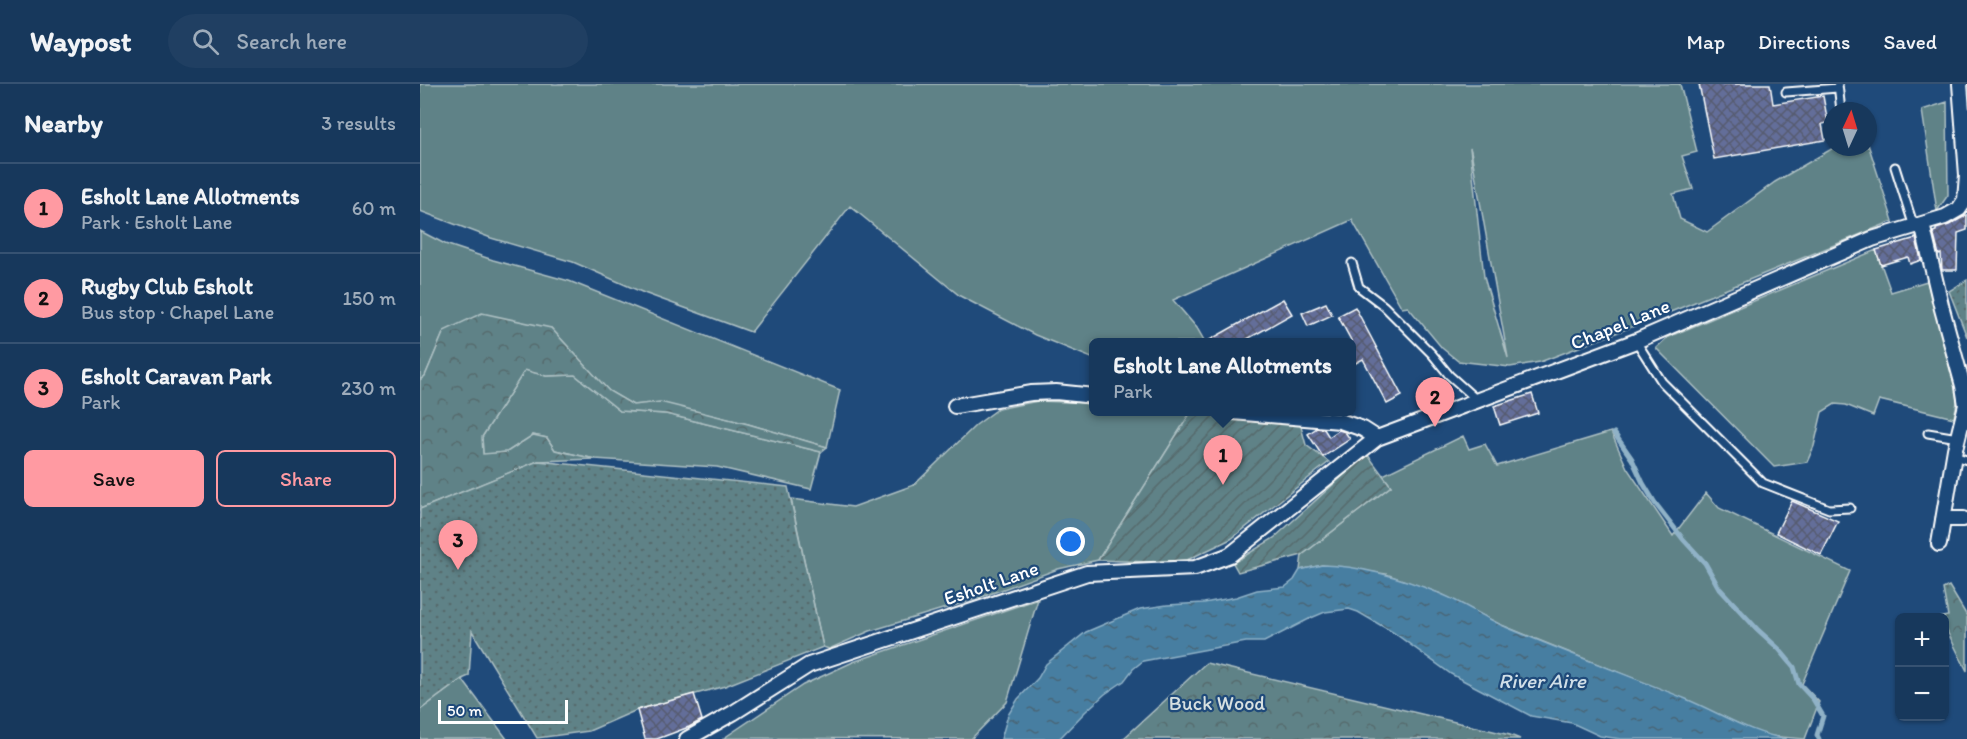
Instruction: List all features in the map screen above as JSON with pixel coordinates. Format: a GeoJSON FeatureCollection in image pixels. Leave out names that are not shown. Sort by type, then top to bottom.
{"type":"FeatureCollection","features":[{"type":"Feature","properties":{"kind":"street"},"geometry":{"type":"LineString","coordinates":[[1960,84],[1967,175],[1966,200]]}},
{"type":"Feature","properties":{"kind":"street","name":"Chapel Lane"},"geometry":{"type":"LineString","coordinates":[[1339,469],[1377,438],[1636,340],[1872,239],[1945,217],[1959,210],[1966,200]]}},
{"type":"Feature","properties":{"kind":"street"},"geometry":{"type":"LineString","coordinates":[[1918,226],[1964,386],[1966,405],[1958,438],[1960,458],[1943,519],[1939,544]]}},
{"type":"Feature","properties":{"kind":"street"},"geometry":{"type":"LineString","coordinates":[[955,406],[1031,393],[1056,392],[1089,395]]}},
{"type":"Feature","properties":{"kind":"street"},"geometry":{"type":"LineString","coordinates":[[1284,416],[1353,424],[1377,438]]}},
{"type":"Feature","properties":{"kind":"street","name":"Esholt Lane"},"geometry":{"type":"LineString","coordinates":[[687,739],[809,665],[1087,573],[1195,568],[1230,555],[1339,469]]}},
{"type":"Feature","properties":{"kind":"street"},"geometry":{"type":"LineString","coordinates":[[1943,519],[1963,519]]}},
{"type":"Feature","properties":{"kind":"lane"},"geometry":{"type":"LineString","coordinates":[[1786,92],[1838,86],[1840,102]]}},
{"type":"Feature","properties":{"kind":"lane"},"geometry":{"type":"LineString","coordinates":[[1894,167],[1918,226]]}},
{"type":"Feature","properties":{"kind":"lane"},"geometry":{"type":"LineString","coordinates":[[1352,263],[1359,288],[1384,306],[1432,354],[1449,375],[1477,400]]}},
{"type":"Feature","properties":{"kind":"lane"},"geometry":{"type":"LineString","coordinates":[[1636,340],[1662,382],[1763,483],[1829,509],[1850,508]]}},
{"type":"Feature","properties":{"kind":"lane"},"geometry":{"type":"LineString","coordinates":[[1318,416],[1325,420]]}},
{"type":"Feature","properties":{"kind":"lane"},"geometry":{"type":"LineString","coordinates":[[1928,433],[1958,438]]}},
{"type":"Feature","properties":{"kind":"green space"},"geometry":{"type":"Polygon","coordinates":[[[420,84],[1680,84],[1697,152],[1682,156],[1693,189],[1673,194],[1680,219],[1707,232],[1775,182],[1823,154],[1823,156],[1872,156],[1893,221],[1663,315],[1540,362],[1510,367],[1458,361],[1442,348],[1408,307],[1402,308],[1352,220],[1173,300],[1203,338],[1089,338],[1089,357],[1035,335],[960,296],[850,206],[751,332],[644,293],[573,262],[491,238],[420,211],[420,84]],[[1470,148],[1484,277],[1508,358],[1470,148]]]}},
{"type":"Feature","properties":{"kind":"green space"},"geometry":{"type":"Polygon","coordinates":[[[1947,102],[1948,195],[1937,211],[1922,110],[1947,102]]]}},
{"type":"Feature","properties":{"kind":"green space"},"geometry":{"type":"Polygon","coordinates":[[[420,231],[445,244],[569,281],[840,390],[827,447],[748,424],[660,403],[633,405],[609,391],[551,328],[444,331],[425,376],[420,380],[420,231]]]}},
{"type":"Feature","properties":{"kind":"green space"},"geometry":{"type":"Polygon","coordinates":[[[1876,250],[1891,292],[1927,281],[1954,382],[1957,402],[1954,418],[1879,400],[1873,416],[1846,405],[1835,404],[1822,412],[1814,446],[1807,462],[1774,467],[1656,348],[1668,337],[1876,250]]]}},
{"type":"Feature","properties":{"kind":"green space"},"geometry":{"type":"Polygon","coordinates":[[[1967,280],[1967,337],[1949,291],[1967,280]]]}},
{"type":"Feature","properties":{"kind":"green space"},"geometry":{"type":"Polygon","coordinates":[[[482,313],[551,328],[609,391],[633,405],[660,402],[827,447],[821,452],[666,414],[620,411],[575,375],[546,376],[525,370],[482,437],[483,454],[507,452],[533,435],[547,438],[555,450],[595,459],[538,461],[420,509],[420,380],[425,376],[444,331],[482,313]]]}},
{"type":"Feature","properties":{"kind":"green space"},"geometry":{"type":"Polygon","coordinates":[[[525,370],[546,376],[575,375],[620,411],[666,414],[821,452],[811,489],[717,467],[595,459],[555,450],[547,438],[533,435],[507,452],[483,455],[482,437],[525,370]]]}},
{"type":"Feature","properties":{"kind":"green space"},"geometry":{"type":"Polygon","coordinates":[[[1038,401],[1089,403],[1089,416],[1188,416],[1098,560],[1058,569],[979,598],[870,631],[829,649],[823,647],[791,499],[853,507],[914,485],[976,425],[998,409],[1038,401]]]}},
{"type":"Feature","properties":{"kind":"green space"},"geometry":{"type":"Polygon","coordinates":[[[1188,416],[1231,416],[1300,423],[1306,445],[1329,462],[1231,539],[1187,560],[1149,562],[1098,560],[1188,416]]]}},
{"type":"Feature","properties":{"kind":"green space"},"geometry":{"type":"Polygon","coordinates":[[[1611,432],[1627,468],[1673,536],[1706,493],[1719,508],[1850,571],[1802,684],[1819,702],[1805,739],[1768,736],[1745,727],[1689,701],[1499,624],[1441,594],[1386,574],[1322,565],[1300,570],[1302,555],[1391,486],[1383,475],[1463,436],[1469,449],[1485,444],[1497,466],[1611,432]]]}},
{"type":"Feature","properties":{"kind":"green space"},"geometry":{"type":"Polygon","coordinates":[[[1367,454],[1391,486],[1302,555],[1238,572],[1233,563],[1274,538],[1367,454]]]}},
{"type":"Feature","properties":{"kind":"green space"},"geometry":{"type":"Polygon","coordinates":[[[538,461],[788,487],[823,647],[725,686],[637,710],[589,731],[537,738],[472,631],[469,676],[420,710],[420,509],[538,461]]]}},
{"type":"Feature","properties":{"kind":"green space"},"geometry":{"type":"Polygon","coordinates":[[[1949,586],[1967,616],[1967,671],[1949,635],[1949,613],[1943,589],[1949,586]]]}},
{"type":"Feature","properties":{"kind":"green space"},"geometry":{"type":"Polygon","coordinates":[[[1038,599],[1007,702],[971,739],[724,738],[803,685],[853,662],[1038,599]]]}},
{"type":"Feature","properties":{"kind":"green space","name":"Buck Wood"},"geometry":{"type":"Polygon","coordinates":[[[1206,663],[1510,735],[1520,739],[1123,739],[1206,663]]]}},
{"type":"Feature","properties":{"kind":"green space"},"geometry":{"type":"Polygon","coordinates":[[[462,679],[507,739],[420,739],[420,710],[462,679]]]}},
{"type":"Feature","properties":{"kind":"water","name":"River Aire"},"geometry":{"type":"Polygon","coordinates":[[[1322,565],[1368,570],[1427,588],[1524,635],[1686,699],[1748,728],[1787,739],[1621,739],[1600,736],[1572,723],[1531,716],[1451,674],[1394,633],[1349,609],[1325,612],[1264,642],[1246,642],[1143,661],[1124,681],[1085,712],[1059,739],[1001,739],[1008,715],[1018,699],[1038,678],[1046,664],[1086,632],[1140,609],[1204,603],[1257,590],[1285,587],[1294,580],[1300,570],[1322,565]]]}},
{"type":"Feature","properties":{"kind":"building"},"geometry":{"type":"Polygon","coordinates":[[[1699,84],[1770,84],[1773,104],[1823,96],[1823,140],[1714,159],[1699,84]]]}},
{"type":"Feature","properties":{"kind":"building"},"geometry":{"type":"Polygon","coordinates":[[[1967,215],[1967,230],[1958,233],[1957,270],[1942,270],[1941,254],[1939,255],[1933,232],[1967,215]]]}},
{"type":"Feature","properties":{"kind":"building"},"geometry":{"type":"Polygon","coordinates":[[[1916,238],[1921,260],[1910,264],[1908,257],[1881,265],[1876,250],[1916,238]]]}},
{"type":"Feature","properties":{"kind":"building"},"geometry":{"type":"Polygon","coordinates":[[[1283,299],[1292,314],[1249,338],[1213,338],[1283,299]]]}},
{"type":"Feature","properties":{"kind":"building"},"geometry":{"type":"Polygon","coordinates":[[[1326,303],[1332,315],[1308,326],[1302,313],[1326,303]]]}},
{"type":"Feature","properties":{"kind":"building"},"geometry":{"type":"Polygon","coordinates":[[[1355,307],[1402,396],[1387,404],[1363,359],[1356,363],[1356,338],[1350,338],[1338,316],[1355,307]]]}},
{"type":"Feature","properties":{"kind":"building"},"geometry":{"type":"Polygon","coordinates":[[[1532,394],[1538,413],[1500,425],[1494,406],[1532,394]]]}},
{"type":"Feature","properties":{"kind":"building"},"geometry":{"type":"Polygon","coordinates":[[[1317,428],[1324,429],[1329,437],[1339,430],[1345,432],[1350,439],[1323,457],[1308,434],[1317,428]]]}},
{"type":"Feature","properties":{"kind":"building"},"geometry":{"type":"Polygon","coordinates":[[[1792,501],[1838,521],[1821,555],[1776,533],[1792,501]]]}},
{"type":"Feature","properties":{"kind":"building"},"geometry":{"type":"Polygon","coordinates":[[[694,694],[702,720],[657,739],[645,739],[637,710],[694,694]]]}},
{"type":"Feature","properties":{"kind":"waterway"},"geometry":{"type":"LineString","coordinates":[[1614,433],[1632,459],[1655,503],[1705,563],[1719,588],[1794,667],[1799,684],[1813,699],[1823,716],[1817,735],[1819,739]]}},
{"type":"Feature","properties":{"kind":"place","name":"Rugby Club Esholt"},"geometry":{"type":"Point","coordinates":[1435,427]}},
{"type":"Feature","properties":{"kind":"place","name":"Esholt Lane Allotments"},"geometry":{"type":"Point","coordinates":[1223,485]}},
{"type":"Feature","properties":{"kind":"place","name":"Esholt Caravan Park"},"geometry":{"type":"Point","coordinates":[458,570]}}]}
